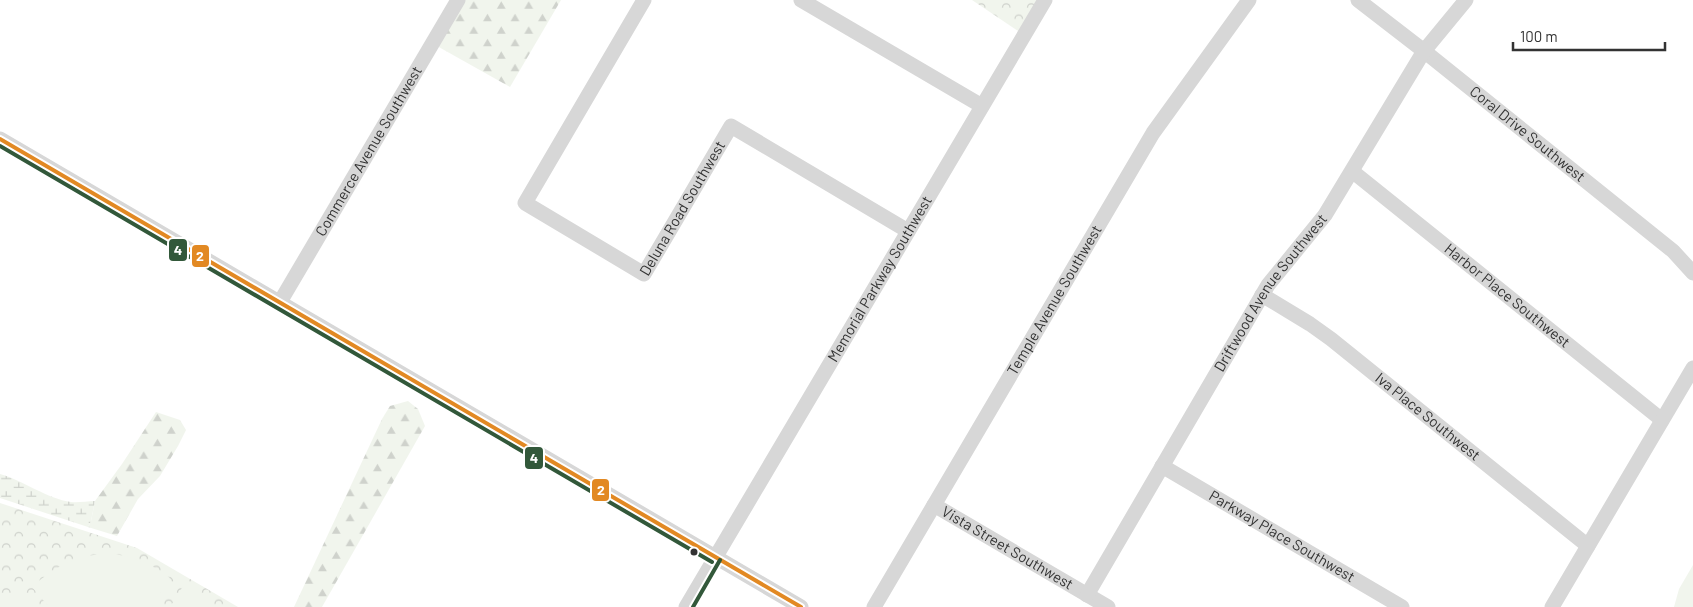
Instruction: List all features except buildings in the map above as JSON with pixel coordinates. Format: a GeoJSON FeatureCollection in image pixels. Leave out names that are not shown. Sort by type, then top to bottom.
{"type":"FeatureCollection","features":[{"type":"Feature","properties":{"kind":"street","name":"Commerce Avenue Southwest"},"geometry":{"type":"LineString","coordinates":[[280,302],[458,0]]}},
{"type":"Feature","properties":{"kind":"street","name":"Deluna Road Southwest"},"geometry":{"type":"LineString","coordinates":[[644,0],[525,203],[644,274],[731,126],[908,231]]}},
{"type":"Feature","properties":{"kind":"street"},"geometry":{"type":"LineString","coordinates":[[801,0],[982,106]]}},
{"type":"Feature","properties":{"kind":"street","name":"Memorial Parkway Southwest"},"geometry":{"type":"LineString","coordinates":[[686,607],[1045,0]]}},
{"type":"Feature","properties":{"kind":"street","name":"Temple Avenue Southwest"},"geometry":{"type":"LineString","coordinates":[[874,607],[1153,133],[1249,0]]}},
{"type":"Feature","properties":{"kind":"street","name":"Coral Drive Southwest"},"geometry":{"type":"LineString","coordinates":[[1358,0],[1673,250],[1693,273]]}},
{"type":"Feature","properties":{"kind":"street","name":"Driftwood Avenue Southwest"},"geometry":{"type":"LineString","coordinates":[[1087,595],[1262,295],[1276,274],[1315,230],[1424,51],[1466,0]]}},
{"type":"Feature","properties":{"kind":"street"},"geometry":{"type":"LineString","coordinates":[[0,138],[800,607]]}},
{"type":"Feature","properties":{"kind":"street","name":"Harbor Place Southwest"},"geometry":{"type":"LineString","coordinates":[[1352,171],[1662,420]]}},
{"type":"Feature","properties":{"kind":"street","name":"Iva Place Southwest"},"geometry":{"type":"LineString","coordinates":[[1262,295],[1331,339],[1588,546]]}},
{"type":"Feature","properties":{"kind":"street"},"geometry":{"type":"LineString","coordinates":[[1552,607],[1693,368]]}},
{"type":"Feature","properties":{"kind":"street","name":"Parkway Place Southwest"},"geometry":{"type":"LineString","coordinates":[[1162,466],[1402,607]]}},
{"type":"Feature","properties":{"kind":"street","name":"Vista Street Southwest"},"geometry":{"type":"LineString","coordinates":[[934,505],[1108,607]]}},
{"type":"Feature","properties":{"kind":"green space"},"geometry":{"type":"Polygon","coordinates":[[[464,0],[561,0],[510,87],[437,46],[464,0]]]}},
{"type":"Feature","properties":{"kind":"green space"},"geometry":{"type":"Polygon","coordinates":[[[972,0],[1045,0],[1024,35],[972,0]]]}},
{"type":"Feature","properties":{"kind":"green space"},"geometry":{"type":"Polygon","coordinates":[[[408,401],[418,409],[425,426],[322,607],[294,607],[382,419],[390,406],[408,401]]]}},
{"type":"Feature","properties":{"kind":"green space"},"geometry":{"type":"Polygon","coordinates":[[[156,412],[180,420],[186,430],[178,446],[160,476],[138,499],[117,536],[88,527],[95,501],[156,412]]]}},
{"type":"Feature","properties":{"kind":"green space"},"geometry":{"type":"Polygon","coordinates":[[[0,474],[62,500],[74,502],[95,501],[88,527],[0,498],[0,474]]]}},
{"type":"Feature","properties":{"kind":"green space"},"geometry":{"type":"Polygon","coordinates":[[[0,503],[137,548],[238,607],[0,607],[0,503]]]}},
{"type":"Feature","properties":{"kind":"green space"},"geometry":{"type":"Polygon","coordinates":[[[109,553],[141,561],[156,568],[170,578],[152,607],[49,607],[32,587],[58,567],[67,563],[87,556],[109,553]]]}},
{"type":"Feature","properties":{"kind":"green space"},"geometry":{"type":"Polygon","coordinates":[[[1693,565],[1693,607],[1674,607],[1679,589],[1693,565]]]}},
{"type":"Feature","properties":{"kind":"green space"},"geometry":{"type":"Polygon","coordinates":[[[183,586],[197,593],[214,607],[170,607],[183,586]]]}},
{"type":"Feature","properties":{"kind":"green space"},"geometry":{"type":"Polygon","coordinates":[[[20,591],[33,607],[0,607],[20,591]]]}},
{"type":"Feature","properties":{"kind":"transit line","name":"2"},"geometry":{"type":"LineString","coordinates":[[0,139],[801,607]]}},
{"type":"Feature","properties":{"kind":"transit line","name":"4"},"geometry":{"type":"LineString","coordinates":[[0,146],[712,562]]}},
{"type":"Feature","properties":{"kind":"transit line","name":"4"},"geometry":{"type":"LineString","coordinates":[[693,607],[720,560]]}}]}
